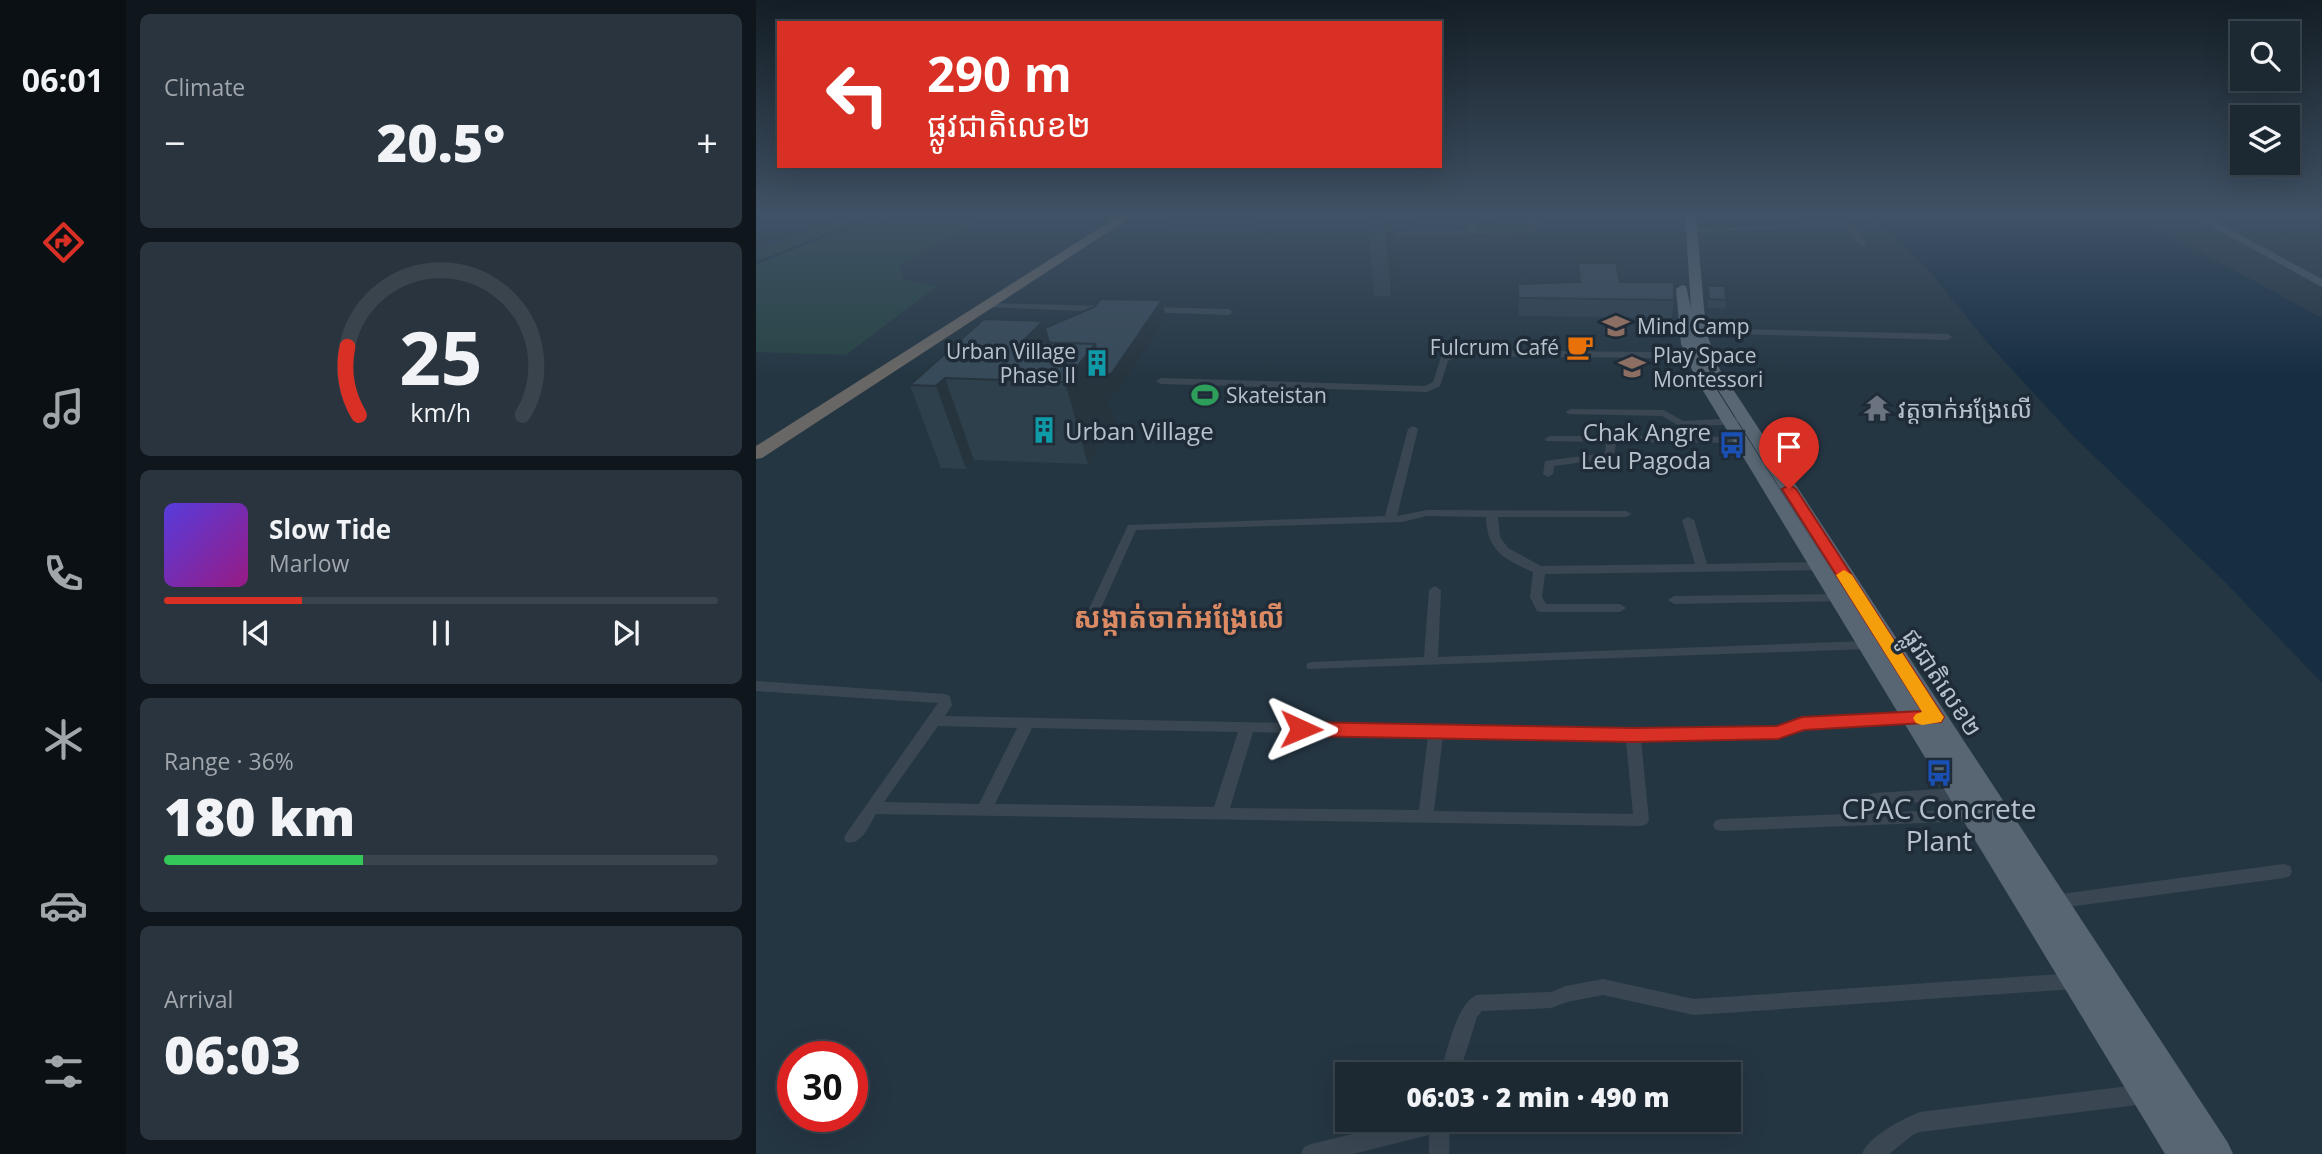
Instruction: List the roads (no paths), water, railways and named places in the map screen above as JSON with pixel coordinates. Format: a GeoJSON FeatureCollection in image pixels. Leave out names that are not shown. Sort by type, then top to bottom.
{"type":"FeatureCollection","features":[{"type":"Feature","properties":{"kind":"highway"},"geometry":{"type":"LineString","coordinates":[[756,441],[1032,269]]}},
{"type":"Feature","properties":{"kind":"highway"},"geometry":{"type":"LineString","coordinates":[[756,453],[1037,269]]}},
{"type":"Feature","properties":{"kind":"main road","name":"ផ្លូវជាតិលេខ២"},"geometry":{"type":"LineString","coordinates":[[1688,269],[1693,317],[1712,368],[1739,427],[1924,718],[1972,816],[2183,1154]]}},
{"type":"Feature","properties":{"kind":"main road"},"geometry":{"type":"LineString","coordinates":[[2294,269],[2322,284]]}},
{"type":"Feature","properties":{"kind":"main road","name":"ផ្លូវជាតិលេខ២"},"geometry":{"type":"LineString","coordinates":[[1828,565],[1838,598],[1867,645],[1924,718],[2054,902],[2217,1154]]}},
{"type":"Feature","properties":{"kind":"street"},"geometry":{"type":"LineString","coordinates":[[985,305],[1116,309]]}},
{"type":"Feature","properties":{"kind":"street"},"geometry":{"type":"LineString","coordinates":[[1143,309],[1228,312]]}},
{"type":"Feature","properties":{"kind":"street"},"geometry":{"type":"LineString","coordinates":[[1693,317],[1948,338]]}},
{"type":"Feature","properties":{"kind":"street"},"geometry":{"type":"LineString","coordinates":[[1161,381],[1426,389],[1437,384],[1444,359],[1459,353],[1656,355]]}},
{"type":"Feature","properties":{"kind":"street"},"geometry":{"type":"LineString","coordinates":[[1571,412],[1664,413],[1677,423],[1739,427]]}},
{"type":"Feature","properties":{"kind":"street"},"geometry":{"type":"LineString","coordinates":[[1666,442],[1668,430],[1677,423]]}},
{"type":"Feature","properties":{"kind":"street"},"geometry":{"type":"LineString","coordinates":[[1550,439],[1666,442],[1739,427]]}},
{"type":"Feature","properties":{"kind":"street"},"geometry":{"type":"LineString","coordinates":[[1390,519],[1413,429]]}},
{"type":"Feature","properties":{"kind":"street"},"geometry":{"type":"LineString","coordinates":[[1548,474],[1549,463],[1610,456],[1611,439]]}},
{"type":"Feature","properties":{"kind":"street"},"geometry":{"type":"LineString","coordinates":[[1087,626],[1132,527],[1390,519],[1427,513],[1626,514]]}},
{"type":"Feature","properties":{"kind":"street"},"geometry":{"type":"LineString","coordinates":[[1492,514],[1495,543],[1508,556],[1539,570],[1828,565]]}},
{"type":"Feature","properties":{"kind":"street"},"geometry":{"type":"LineString","coordinates":[[1688,520],[1702,569]]}},
{"type":"Feature","properties":{"kind":"street"},"geometry":{"type":"LineString","coordinates":[[1539,570],[1536,597],[1541,608],[1620,608]]}},
{"type":"Feature","properties":{"kind":"street"},"geometry":{"type":"LineString","coordinates":[[1430,660],[1435,590]]}},
{"type":"Feature","properties":{"kind":"street"},"geometry":{"type":"LineString","coordinates":[[1674,600],[1838,598]]}},
{"type":"Feature","properties":{"kind":"street"},"geometry":{"type":"LineString","coordinates":[[1312,666],[1867,645]]}},
{"type":"Feature","properties":{"kind":"street"},"geometry":{"type":"LineString","coordinates":[[756,686],[936,696],[945,699],[945,705],[852,838]]}},
{"type":"Feature","properties":{"kind":"street"},"geometry":{"type":"LineString","coordinates":[[934,721],[1633,735],[1778,733],[1802,724],[1924,718]]}},
{"type":"Feature","properties":{"kind":"street"},"geometry":{"type":"LineString","coordinates":[[984,810],[1027,723]]}},
{"type":"Feature","properties":{"kind":"street"},"geometry":{"type":"LineString","coordinates":[[1220,813],[1247,728]]}},
{"type":"Feature","properties":{"kind":"street"},"geometry":{"type":"LineString","coordinates":[[1426,815],[1436,731]]}},
{"type":"Feature","properties":{"kind":"street"},"geometry":{"type":"LineString","coordinates":[[872,808],[1641,820],[1633,735]]}},
{"type":"Feature","properties":{"kind":"street"},"geometry":{"type":"LineString","coordinates":[[1874,799],[1959,794]]}},
{"type":"Feature","properties":{"kind":"street"},"geometry":{"type":"LineString","coordinates":[[1721,825],[1972,816]]}},
{"type":"Feature","properties":{"kind":"street"},"geometry":{"type":"LineString","coordinates":[[2028,905],[2284,871]]}},
{"type":"Feature","properties":{"kind":"street"},"geometry":{"type":"LineString","coordinates":[[1454,1062],[1469,1013],[1478,1003],[1551,1000],[1566,994],[1603,987],[1694,1007],[2075,981]]}},
{"type":"Feature","properties":{"kind":"street"},"geometry":{"type":"LineString","coordinates":[[1872,1154],[1907,1127],[1920,1122],[2176,1090]]}},
{"type":"Feature","properties":{"kind":"street"},"geometry":{"type":"LineString","coordinates":[[1311,1154],[1400,1132]]}},
{"type":"Feature","properties":{"kind":"street"},"geometry":{"type":"LineString","coordinates":[[1439,1154],[1440,1132]]}},
{"type":"Feature","properties":{"kind":"water"},"geometry":{"type":"Polygon","coordinates":[[[1927,269],[2232,269],[2322,318],[2322,683],[2223,580],[2073,436],[1986,341],[1927,269]]]}},
{"type":"Feature","properties":{"kind":"place","name":"Mind Camp"},"geometry":{"type":"Point","coordinates":[1616,326]}},
{"type":"Feature","properties":{"kind":"place","name":"Fulcrum Café"},"geometry":{"type":"Point","coordinates":[1580,347]}},
{"type":"Feature","properties":{"kind":"place","name":"Urban Village Phase II"},"geometry":{"type":"Point","coordinates":[1097,363]}},
{"type":"Feature","properties":{"kind":"place","name":"Play Space Montessori"},"geometry":{"type":"Point","coordinates":[1632,367]}},
{"type":"Feature","properties":{"kind":"place","name":"Skateistan"},"geometry":{"type":"Point","coordinates":[1205,395]}},
{"type":"Feature","properties":{"kind":"place","name":"វត្តចាក់អង្រែលើ"},"geometry":{"type":"Point","coordinates":[1877,408]}},
{"type":"Feature","properties":{"kind":"place","name":"Urban Village"},"geometry":{"type":"Point","coordinates":[1044,430]}},
{"type":"Feature","properties":{"kind":"place","name":"Chak Angre Leu Pagoda"},"geometry":{"type":"Point","coordinates":[1732,445]}},
{"type":"Feature","properties":{"kind":"place","name":"CPAC Concrete Plant"},"geometry":{"type":"Point","coordinates":[1939,773]}},
{"type":"Feature","properties":{"kind":"district","name":"សង្កាត់ចាក់អង្រែលើ"},"geometry":{"type":"Point","coordinates":[1179,617]}}]}
